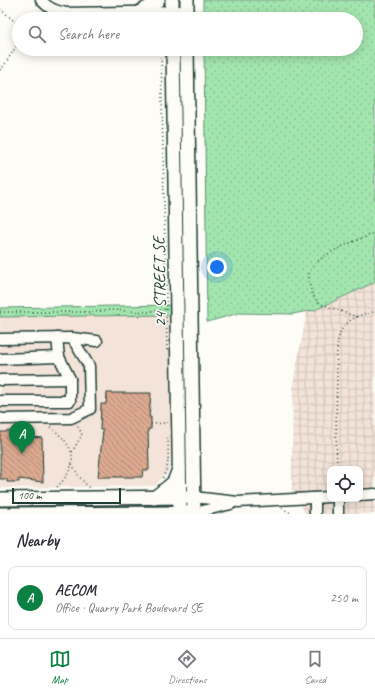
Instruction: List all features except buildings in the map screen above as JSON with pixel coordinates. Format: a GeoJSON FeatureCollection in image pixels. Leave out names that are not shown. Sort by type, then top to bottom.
{"type":"FeatureCollection","features":[{"type":"Feature","properties":{"kind":"main road"},"geometry":{"type":"LineString","coordinates":[[140,12],[153,5],[158,0]]}},
{"type":"Feature","properties":{"kind":"main road","name":"24 STREET SE"},"geometry":{"type":"LineString","coordinates":[[173,56],[180,514]]}},
{"type":"Feature","properties":{"kind":"main road","name":"24 STREET SE"},"geometry":{"type":"LineString","coordinates":[[187,56],[194,514]]}},
{"type":"Feature","properties":{"kind":"main road"},"geometry":{"type":"LineString","coordinates":[[154,498],[174,482],[180,468]]}},
{"type":"Feature","properties":{"kind":"main road"},"geometry":{"type":"LineString","coordinates":[[0,499],[194,497]]}},
{"type":"Feature","properties":{"kind":"main road"},"geometry":{"type":"LineString","coordinates":[[0,514],[194,514]]}},
{"type":"Feature","properties":{"kind":"street"},"geometry":{"type":"LineString","coordinates":[[41,0],[51,8],[62,12]]}},
{"type":"Feature","properties":{"kind":"street"},"geometry":{"type":"LineString","coordinates":[[140,12],[187,10]]}},
{"type":"Feature","properties":{"kind":"street"},"geometry":{"type":"LineString","coordinates":[[0,401],[70,400],[70,380],[59,357],[57,338]]}},
{"type":"Feature","properties":{"kind":"street"},"geometry":{"type":"LineString","coordinates":[[0,418],[71,418],[90,409],[89,366],[72,338]]}},
{"type":"Feature","properties":{"kind":"street"},"geometry":{"type":"LineString","coordinates":[[0,339],[72,338],[97,341]]}},
{"type":"Feature","properties":{"kind":"street"},"geometry":{"type":"LineString","coordinates":[[0,359],[59,357]]}},
{"type":"Feature","properties":{"kind":"street"},"geometry":{"type":"LineString","coordinates":[[0,380],[70,380]]}},
{"type":"Feature","properties":{"kind":"street"},"geometry":{"type":"LineString","coordinates":[[363,495],[375,494]]}},
{"type":"Feature","properties":{"kind":"street"},"geometry":{"type":"LineString","coordinates":[[194,497],[238,502],[327,497]]}},
{"type":"Feature","properties":{"kind":"street"},"geometry":{"type":"LineString","coordinates":[[315,498],[315,514]]}},
{"type":"Feature","properties":{"kind":"street"},"geometry":{"type":"LineString","coordinates":[[194,514],[238,502]]}},
{"type":"Feature","properties":{"kind":"street"},"geometry":{"type":"LineString","coordinates":[[338,502],[338,514]]}},
{"type":"Feature","properties":{"kind":"path"},"geometry":{"type":"LineString","coordinates":[[0,9],[12,19]]}},
{"type":"Feature","properties":{"kind":"path"},"geometry":{"type":"LineString","coordinates":[[0,70],[12,52]]}},
{"type":"Feature","properties":{"kind":"path"},"geometry":{"type":"LineString","coordinates":[[161,56],[167,355]]}},
{"type":"Feature","properties":{"kind":"path"},"geometry":{"type":"LineString","coordinates":[[357,317],[316,301],[313,297],[310,286],[310,272],[315,265],[329,253],[344,245],[375,233]]}},
{"type":"Feature","properties":{"kind":"path"},"geometry":{"type":"LineString","coordinates":[[0,312],[92,312],[111,310],[148,312],[166,309]]}},
{"type":"Feature","properties":{"kind":"path"},"geometry":{"type":"LineString","coordinates":[[337,466],[336,426],[338,340],[340,332],[346,324],[357,317],[375,312]]}},
{"type":"Feature","properties":{"kind":"path"},"geometry":{"type":"LineString","coordinates":[[54,490],[68,475],[72,464],[72,452],[82,434],[71,418]]}},
{"type":"Feature","properties":{"kind":"path"},"geometry":{"type":"LineString","coordinates":[[39,419],[63,438],[72,452]]}},
{"type":"Feature","properties":{"kind":"path"},"geometry":{"type":"LineString","coordinates":[[152,424],[168,423]]}},
{"type":"Feature","properties":{"kind":"path"},"geometry":{"type":"LineString","coordinates":[[162,479],[168,461],[168,430]]}},
{"type":"Feature","properties":{"kind":"path"},"geometry":{"type":"LineString","coordinates":[[72,464],[78,475],[90,489]]}},
{"type":"Feature","properties":{"kind":"shaded area"},"geometry":{"type":"Polygon","coordinates":[[[375,282],[375,514],[304,514],[304,511],[292,490],[293,384],[307,312],[321,308],[375,282]]]}},
{"type":"Feature","properties":{"kind":"shaded area"},"geometry":{"type":"Polygon","coordinates":[[[173,315],[170,469],[155,486],[0,488],[0,317],[173,315]]]}},
{"type":"Feature","properties":{"kind":"green space"},"geometry":{"type":"Polygon","coordinates":[[[203,0],[375,0],[375,282],[315,310],[292,314],[239,313],[207,322],[204,56],[363,56],[363,12],[203,12],[203,0]]]}},
{"type":"Feature","properties":{"kind":"green space"},"geometry":{"type":"Polygon","coordinates":[[[173,305],[173,315],[0,317],[0,308],[173,305]]]}},
{"type":"Feature","properties":{"kind":"place","name":"AECOM"},"geometry":{"type":"Point","coordinates":[22,454]}}]}
